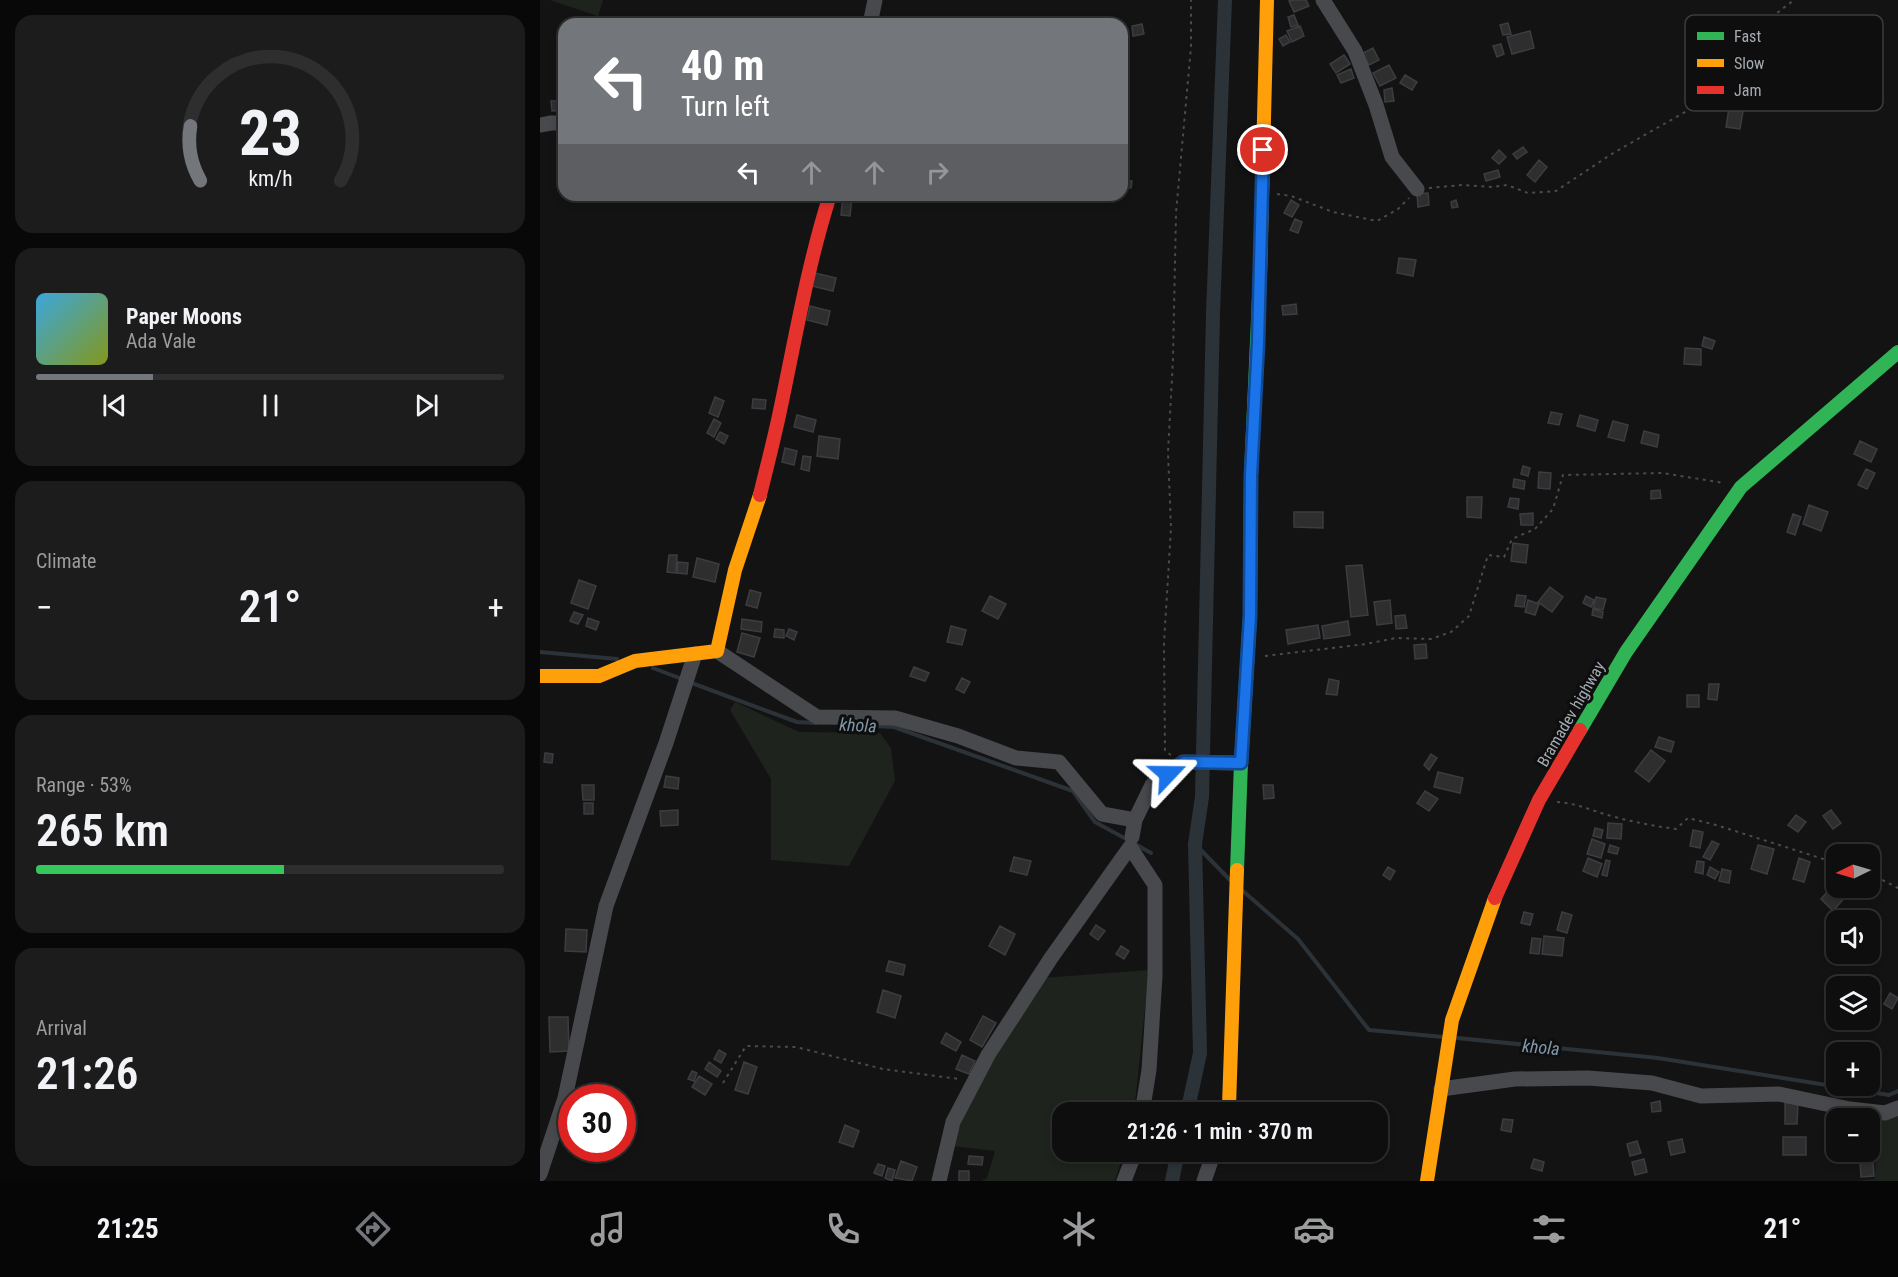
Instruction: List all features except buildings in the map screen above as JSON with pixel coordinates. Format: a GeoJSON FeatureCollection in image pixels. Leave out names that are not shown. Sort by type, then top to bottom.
{"type":"FeatureCollection","features":[{"type":"Feature","properties":{"kind":"street"},"geometry":{"type":"LineString","coordinates":[[872,18],[876,0]]}},
{"type":"Feature","properties":{"kind":"street"},"geometry":{"type":"LineString","coordinates":[[1229,1102],[1241,763],[1250,616],[1251,475],[1258,343],[1267,0]]}},
{"type":"Feature","properties":{"kind":"street"},"geometry":{"type":"LineString","coordinates":[[1323,0],[1355,51],[1376,105],[1392,157],[1417,189]]}},
{"type":"Feature","properties":{"kind":"street"},"geometry":{"type":"LineString","coordinates":[[540,125],[558,123]]}},
{"type":"Feature","properties":{"kind":"street"},"geometry":{"type":"LineString","coordinates":[[717,651],[735,570],[759,500],[781,407],[800,308],[828,201]]}},
{"type":"Feature","properties":{"kind":"street","name":"Bramadev highway"},"geometry":{"type":"LineString","coordinates":[[1427,1181],[1452,1020],[1489,912],[1539,800],[1626,652],[1741,487],[1898,352]]}},
{"type":"Feature","properties":{"kind":"street"},"geometry":{"type":"LineString","coordinates":[[540,676],[599,676],[635,661],[717,651],[817,717],[895,717],[958,736],[1016,758],[1059,762],[1102,814],[1135,820]]}},
{"type":"Feature","properties":{"kind":"street"},"geometry":{"type":"LineString","coordinates":[[540,1174],[565,1098],[606,906],[666,743],[695,654]]}},
{"type":"Feature","properties":{"kind":"street"},"geometry":{"type":"LineString","coordinates":[[1132,837],[1135,820],[1152,785],[1184,762],[1241,763]]}},
{"type":"Feature","properties":{"kind":"street"},"geometry":{"type":"LineString","coordinates":[[939,1181],[953,1122],[988,1055],[1051,958],[1130,847],[1155,885],[1155,976],[1149,1070],[1144,1102]]}},
{"type":"Feature","properties":{"kind":"street"},"geometry":{"type":"LineString","coordinates":[[1441,1089],[1515,1079],[1588,1078],[1652,1083],[1701,1096],[1779,1094],[1850,1109],[1885,1113],[1898,1108]]}},
{"type":"Feature","properties":{"kind":"street"},"geometry":{"type":"LineString","coordinates":[[1124,1181],[1131,1162]]}},
{"type":"Feature","properties":{"kind":"street"},"geometry":{"type":"LineString","coordinates":[[1204,1181],[1211,1162]]}},
{"type":"Feature","properties":{"kind":"path"},"geometry":{"type":"LineString","coordinates":[[1184,762],[1165,751],[1164,643],[1171,528],[1168,452],[1173,359],[1176,213],[1191,47],[1191,0]]}},
{"type":"Feature","properties":{"kind":"path"},"geometry":{"type":"LineString","coordinates":[[1774,15],[1794,0]]}},
{"type":"Feature","properties":{"kind":"path"},"geometry":{"type":"LineString","coordinates":[[1262,193],[1291,196],[1333,213],[1377,221],[1398,209],[1417,189],[1462,185],[1492,187],[1507,185],[1528,193],[1556,191],[1610,155],[1687,111]]}},
{"type":"Feature","properties":{"kind":"path"},"geometry":{"type":"LineString","coordinates":[[1247,659],[1282,652],[1366,644],[1396,638],[1431,639],[1450,632],[1469,616],[1488,555],[1504,557],[1512,539],[1535,529],[1552,509],[1563,475],[1662,473],[1697,477],[1741,487]]}},
{"type":"Feature","properties":{"kind":"path"},"geometry":{"type":"LineString","coordinates":[[1539,800],[1570,803],[1613,816],[1676,829],[1688,818],[1826,860]]}},
{"type":"Feature","properties":{"kind":"path"},"geometry":{"type":"LineString","coordinates":[[1880,879],[1898,888]]}},
{"type":"Feature","properties":{"kind":"path"},"geometry":{"type":"LineString","coordinates":[[723,1083],[746,1046],[796,1047],[883,1069],[974,1082]]}},
{"type":"Feature","properties":{"kind":"shaded area"},"geometry":{"type":"Polygon","coordinates":[[[550,0],[603,0],[598,16],[550,0]]]}},
{"type":"Feature","properties":{"kind":"shaded area"},"geometry":{"type":"Polygon","coordinates":[[[735,702],[799,732],[880,733],[891,748],[895,781],[849,866],[771,860],[771,779],[730,710],[735,702]]]}},
{"type":"Feature","properties":{"kind":"shaded area"},"geometry":{"type":"Polygon","coordinates":[[[1149,970],[1135,1102],[1052,1102],[1052,1162],[1121,1162],[1115,1181],[981,1181],[987,1178],[995,1151],[952,1146],[975,1086],[1042,978],[1149,970]]]}},
{"type":"Feature","properties":{"kind":"shaded area"},"geometry":{"type":"Polygon","coordinates":[[[1898,1110],[1898,1181],[1854,1181],[1875,1179],[1875,1162],[1880,1162],[1880,1116],[1898,1110]]]}},
{"type":"Feature","properties":{"kind":"waterway"},"geometry":{"type":"LineString","coordinates":[[1189,1102],[1200,1053],[1195,844],[1202,797],[1213,314],[1225,0]]}},
{"type":"Feature","properties":{"kind":"waterway","name":"khola"},"geometry":{"type":"LineString","coordinates":[[540,652],[617,659]]}},
{"type":"Feature","properties":{"kind":"waterway","name":"khola"},"geometry":{"type":"LineString","coordinates":[[653,668],[682,679]]}},
{"type":"Feature","properties":{"kind":"waterway","name":"khola"},"geometry":{"type":"LineString","coordinates":[[689,682],[797,722],[816,723]]}},
{"type":"Feature","properties":{"kind":"waterway","name":"khola"},"geometry":{"type":"LineString","coordinates":[[856,725],[894,727],[1073,791],[1095,822],[1128,840]]}},
{"type":"Feature","properties":{"kind":"waterway","name":"khola"},"geometry":{"type":"LineString","coordinates":[[1135,844],[1151,853]]}},
{"type":"Feature","properties":{"kind":"waterway","name":"khola"},"geometry":{"type":"LineString","coordinates":[[1195,844],[1230,880]]}},
{"type":"Feature","properties":{"kind":"waterway","name":"khola"},"geometry":{"type":"LineString","coordinates":[[1243,891],[1298,939],[1369,1030],[1443,1037]]}},
{"type":"Feature","properties":{"kind":"waterway","name":"khola"},"geometry":{"type":"LineString","coordinates":[[1457,1038],[1658,1058],[1889,1095],[1898,1091]]}},
{"type":"Feature","properties":{"kind":"waterway"},"geometry":{"type":"LineString","coordinates":[[1172,1181],[1176,1162]]}},
{"type":"Feature","properties":{"kind":"traffic: fast"},"geometry":{"type":"LineString","coordinates":[[1237,870],[1250,616],[1251,475],[1260,275]]}},
{"type":"Feature","properties":{"kind":"traffic: fast"},"geometry":{"type":"LineString","coordinates":[[1580,730],[1626,652],[1741,487],[1898,352]]}},
{"type":"Feature","properties":{"kind":"traffic: slow"},"geometry":{"type":"LineString","coordinates":[[1260,275],[1267,0]]}},
{"type":"Feature","properties":{"kind":"traffic: slow"},"geometry":{"type":"LineString","coordinates":[[540,676],[599,676],[635,661],[717,651],[735,570],[760,495]]}},
{"type":"Feature","properties":{"kind":"traffic: slow"},"geometry":{"type":"LineString","coordinates":[[1229,1102],[1237,870]]}},
{"type":"Feature","properties":{"kind":"traffic: slow"},"geometry":{"type":"LineString","coordinates":[[1427,1181],[1452,1020],[1495,898]]}},
{"type":"Feature","properties":{"kind":"traffic: jam"},"geometry":{"type":"LineString","coordinates":[[760,495],[809,273],[828,201]]}},
{"type":"Feature","properties":{"kind":"traffic: jam"},"geometry":{"type":"LineString","coordinates":[[1495,898],[1539,800],[1580,730]]}},
{"type":"Feature","properties":{"kind":"route"},"geometry":{"type":"LineString","coordinates":[[1168,774],[1184,762],[1241,763],[1250,616],[1251,475],[1258,343],[1263,150]]}}]}
